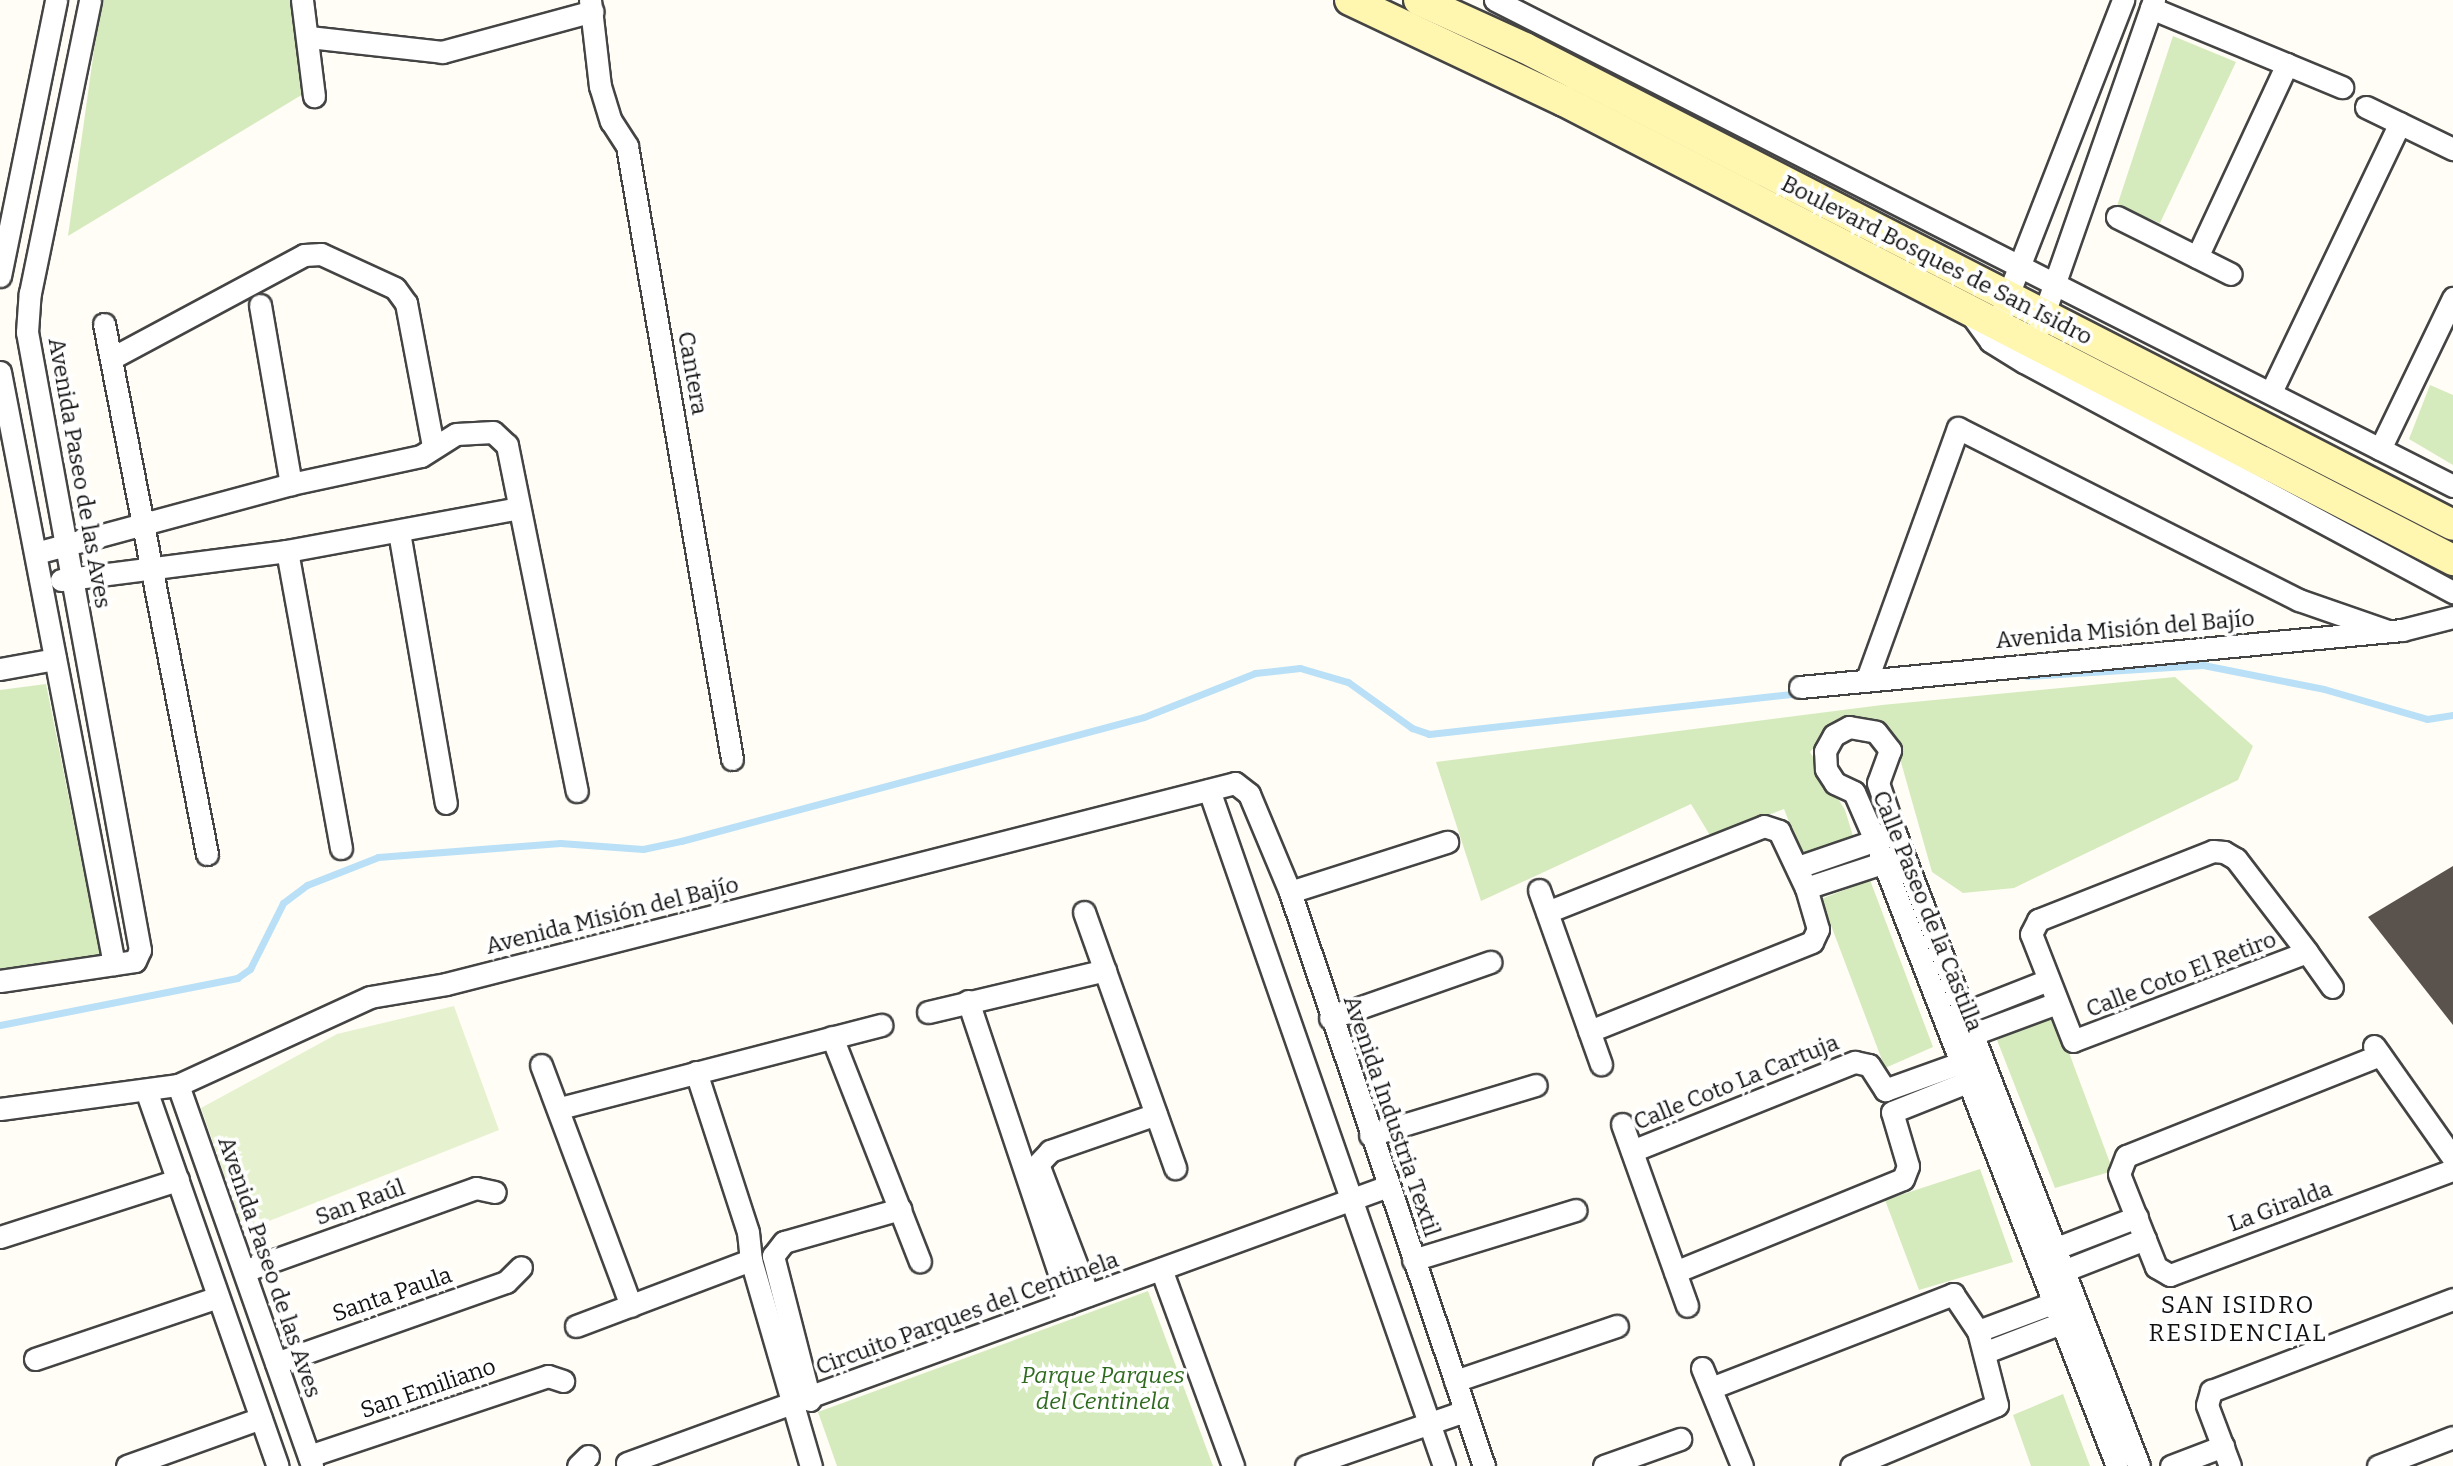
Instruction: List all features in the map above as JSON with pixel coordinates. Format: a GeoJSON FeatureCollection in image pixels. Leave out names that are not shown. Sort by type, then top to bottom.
{"type":"FeatureCollection","features":[{"type":"Feature","properties":{"kind":"main road","name":"Boulevard Bosques de San Isidro"},"geometry":{"type":"LineString","coordinates":[[1350,0],[1563,101],[1966,307],[1998,320]]}},
{"type":"Feature","properties":{"kind":"main road","name":"Boulevard Bosques de San Isidro"},"geometry":{"type":"LineString","coordinates":[[1419,0],[1525,48],[2034,340],[2453,560]]}},
{"type":"Feature","properties":{"kind":"main road","name":"Boulevard Bosques de San Isidro"},"geometry":{"type":"LineString","coordinates":[[2034,340],[2453,525]]}},
{"type":"Feature","properties":{"kind":"street"},"geometry":{"type":"LineString","coordinates":[[0,276],[56,0]]}},
{"type":"Feature","properties":{"kind":"street","name":"Avenida Paseo de las Aves"},"geometry":{"type":"LineString","coordinates":[[90,0],[30,293],[29,357],[140,956],[114,964]]}},
{"type":"Feature","properties":{"kind":"street"},"geometry":{"type":"LineString","coordinates":[[302,0],[309,37],[314,96]]}},
{"type":"Feature","properties":{"kind":"street","name":"Boulevard Bosques de San Isidro"},"geometry":{"type":"LineString","coordinates":[[1495,0],[2058,283],[2453,486]]}},
{"type":"Feature","properties":{"kind":"street"},"geometry":{"type":"LineString","coordinates":[[1998,320],[2123,0]]}},
{"type":"Feature","properties":{"kind":"street"},"geometry":{"type":"LineString","coordinates":[[2034,340],[2058,283],[2153,4],[2342,88]]}},
{"type":"Feature","properties":{"kind":"street"},"geometry":{"type":"LineString","coordinates":[[309,37],[442,52],[592,6]]}},
{"type":"Feature","properties":{"kind":"street","name":"Cantera"},"geometry":{"type":"LineString","coordinates":[[592,6],[600,86],[611,121],[627,146],[732,759]]}},
{"type":"Feature","properties":{"kind":"street"},"geometry":{"type":"LineString","coordinates":[[2197,257],[2287,64]]}},
{"type":"Feature","properties":{"kind":"street"},"geometry":{"type":"LineString","coordinates":[[36,101],[68,108]]}},
{"type":"Feature","properties":{"kind":"street"},"geometry":{"type":"LineString","coordinates":[[2366,107],[2453,149]]}},
{"type":"Feature","properties":{"kind":"street"},"geometry":{"type":"LineString","coordinates":[[2271,392],[2400,124]]}},
{"type":"Feature","properties":{"kind":"street"},"geometry":{"type":"LineString","coordinates":[[2117,217],[2231,274]]}},
{"type":"Feature","properties":{"kind":"street"},"geometry":{"type":"LineString","coordinates":[[112,358],[304,255],[321,254],[395,288],[406,303],[433,446]]}},
{"type":"Feature","properties":{"kind":"street"},"geometry":{"type":"LineString","coordinates":[[0,286],[30,293]]}},
{"type":"Feature","properties":{"kind":"street"},"geometry":{"type":"LineString","coordinates":[[2380,449],[2453,298]]}},
{"type":"Feature","properties":{"kind":"street"},"geometry":{"type":"LineString","coordinates":[[260,305],[291,484]]}},
{"type":"Feature","properties":{"kind":"street"},"geometry":{"type":"LineString","coordinates":[[104,324],[207,854]]}},
{"type":"Feature","properties":{"kind":"street","name":"Boulevard Bosques de San Isidro"},"geometry":{"type":"LineString","coordinates":[[2034,340],[2453,592]]}},
{"type":"Feature","properties":{"kind":"street"},"geometry":{"type":"LineString","coordinates":[[0,372],[114,964],[0,981]]}},
{"type":"Feature","properties":{"kind":"street"},"geometry":{"type":"LineString","coordinates":[[1867,679],[1958,428],[2299,600],[2388,631]]}},
{"type":"Feature","properties":{"kind":"street"},"geometry":{"type":"LineString","coordinates":[[36,553],[66,548],[144,523],[291,484],[421,456],[456,434],[502,436],[577,791]]}},
{"type":"Feature","properties":{"kind":"street"},"geometry":{"type":"LineString","coordinates":[[42,585],[72,578],[151,572],[287,551],[519,508]]}},
{"type":"Feature","properties":{"kind":"street"},"geometry":{"type":"LineString","coordinates":[[399,532],[446,803]]}},
{"type":"Feature","properties":{"kind":"street"},"geometry":{"type":"LineString","coordinates":[[287,551],[341,848]]}},
{"type":"Feature","properties":{"kind":"street","name":"Avenida Misión del Bajío"},"geometry":{"type":"LineString","coordinates":[[1800,687],[2388,631],[2453,617]]}},
{"type":"Feature","properties":{"kind":"street"},"geometry":{"type":"LineString","coordinates":[[0,669],[55,659]]}},
{"type":"Feature","properties":{"kind":"street","name":"Calle Paseo de la Castilla"},"geometry":{"type":"LineString","coordinates":[[2045,1253],[1972,1035],[1953,1018],[1881,862],[1885,837],[1878,782],[1890,750],[1876,732],[1849,727],[1834,735],[1825,751],[1826,769],[1835,783],[1854,792],[1885,837],[1903,857],[1953,1018],[1951,1042],[2139,1466]]}},
{"type":"Feature","properties":{"kind":"street","name":"Avenida Misión del Bajío"},"geometry":{"type":"LineString","coordinates":[[0,1109],[178,1085],[370,997],[446,984],[1209,790],[1244,786]]}},
{"type":"Feature","properties":{"kind":"street","name":"Avenida Industria Textil"},"geometry":{"type":"LineString","coordinates":[[1244,786],[1290,892],[1329,1018],[1484,1466]]}},
{"type":"Feature","properties":{"kind":"street"},"geometry":{"type":"LineString","coordinates":[[1209,790],[1444,1466]]}},
{"type":"Feature","properties":{"kind":"street"},"geometry":{"type":"LineString","coordinates":[[1547,912],[1764,826],[1779,831],[1806,888],[1818,929],[1812,942],[1589,1031]]}},
{"type":"Feature","properties":{"kind":"street"},"geometry":{"type":"LineString","coordinates":[[1798,867],[1885,837]]}},
{"type":"Feature","properties":{"kind":"street"},"geometry":{"type":"LineString","coordinates":[[1290,892],[1447,842]]}},
{"type":"Feature","properties":{"kind":"street","name":"Calle Coto El Retiro"},"geometry":{"type":"LineString","coordinates":[[2308,952],[2082,1041],[2068,1034],[2031,934],[2038,920],[2213,851],[2236,859],[2308,952],[2332,987]]}},
{"type":"Feature","properties":{"kind":"street"},"geometry":{"type":"LineString","coordinates":[[1806,888],[1903,857]]}},
{"type":"Feature","properties":{"kind":"street"},"geometry":{"type":"LineString","coordinates":[[1539,890],[1601,1064]]}},
{"type":"Feature","properties":{"kind":"street"},"geometry":{"type":"LineString","coordinates":[[1084,912],[1175,1168]]}},
{"type":"Feature","properties":{"kind":"street"},"geometry":{"type":"LineString","coordinates":[[1329,1018],[1490,962]]}},
{"type":"Feature","properties":{"kind":"street"},"geometry":{"type":"LineString","coordinates":[[928,1012],[1105,970]]}},
{"type":"Feature","properties":{"kind":"street"},"geometry":{"type":"LineString","coordinates":[[1953,1018],[2048,980]]}},
{"type":"Feature","properties":{"kind":"street"},"geometry":{"type":"LineString","coordinates":[[968,1002],[1079,1299]]}},
{"type":"Feature","properties":{"kind":"street"},"geometry":{"type":"LineString","coordinates":[[1951,1042],[2057,1003]]}},
{"type":"Feature","properties":{"kind":"street"},"geometry":{"type":"LineString","coordinates":[[560,1108],[881,1025]]}},
{"type":"Feature","properties":{"kind":"street"},"geometry":{"type":"LineString","coordinates":[[832,1037],[920,1261]]}},
{"type":"Feature","properties":{"kind":"street","name":"La Giralda"},"geometry":{"type":"LineString","coordinates":[[2453,1158],[2376,1049],[2126,1156],[2119,1174],[2156,1267],[2170,1275],[2453,1170]]}},
{"type":"Feature","properties":{"kind":"street","name":"Calle Coto La Cartuja"},"geometry":{"type":"LineString","coordinates":[[1632,1151],[1855,1062],[1869,1065],[1885,1090],[1964,1072]]}},
{"type":"Feature","properties":{"kind":"street"},"geometry":{"type":"LineString","coordinates":[[541,1065],[560,1108],[632,1306]]}},
{"type":"Feature","properties":{"kind":"street"},"geometry":{"type":"LineString","coordinates":[[696,1072],[748,1232],[751,1260],[800,1404]]}},
{"type":"Feature","properties":{"kind":"street"},"geometry":{"type":"LineString","coordinates":[[1675,1272],[1903,1179],[1908,1166],[1892,1112],[1964,1072]]}},
{"type":"Feature","properties":{"kind":"street","name":"Avenida Paseo de las Aves"},"geometry":{"type":"LineString","coordinates":[[178,1085],[311,1461]]}},
{"type":"Feature","properties":{"kind":"street"},"geometry":{"type":"LineString","coordinates":[[1370,1135],[1536,1086]]}},
{"type":"Feature","properties":{"kind":"street"},"geometry":{"type":"LineString","coordinates":[[146,1090],[278,1466]]}},
{"type":"Feature","properties":{"kind":"street"},"geometry":{"type":"LineString","coordinates":[[1079,1299],[1038,1164],[1050,1151],[1156,1114]]}},
{"type":"Feature","properties":{"kind":"street","name":"Calle Coto La Cartuja"},"geometry":{"type":"LineString","coordinates":[[1622,1124],[1687,1306]]}},
{"type":"Feature","properties":{"kind":"street"},"geometry":{"type":"LineString","coordinates":[[0,1237],[177,1180]]}},
{"type":"Feature","properties":{"kind":"street","name":"Circuito Parques del Centinela"},"geometry":{"type":"LineString","coordinates":[[627,1463],[800,1404],[1388,1186]]}},
{"type":"Feature","properties":{"kind":"street","name":"San Raúl"},"geometry":{"type":"LineString","coordinates":[[244,1271],[476,1188],[495,1192]]}},
{"type":"Feature","properties":{"kind":"street"},"geometry":{"type":"LineString","coordinates":[[811,1466],[773,1256],[784,1241],[900,1209]]}},
{"type":"Feature","properties":{"kind":"street"},"geometry":{"type":"LineString","coordinates":[[1413,1260],[1576,1210]]}},
{"type":"Feature","properties":{"kind":"street"},"geometry":{"type":"LineString","coordinates":[[2045,1253],[2137,1217]]}},
{"type":"Feature","properties":{"kind":"street"},"geometry":{"type":"LineString","coordinates":[[2054,1275],[2145,1239]]}},
{"type":"Feature","properties":{"kind":"street"},"geometry":{"type":"LineString","coordinates":[[576,1326],[751,1260]]}},
{"type":"Feature","properties":{"kind":"street","name":"Santa Paula"},"geometry":{"type":"LineString","coordinates":[[276,1363],[506,1282],[521,1267]]}},
{"type":"Feature","properties":{"kind":"street"},"geometry":{"type":"LineString","coordinates":[[1161,1269],[1233,1466]]}},
{"type":"Feature","properties":{"kind":"street","name":"Calle Paseo de la Castilla"},"geometry":{"type":"LineString","coordinates":[[2054,1275],[2053,1303],[2117,1466]]}},
{"type":"Feature","properties":{"kind":"street"},"geometry":{"type":"LineString","coordinates":[[1711,1388],[1939,1296],[1953,1294],[1978,1331],[1986,1352],[1998,1392],[1990,1412],[1851,1466]]}},
{"type":"Feature","properties":{"kind":"street"},"geometry":{"type":"LineString","coordinates":[[42,1356],[218,1297]]}},
{"type":"Feature","properties":{"kind":"street"},"geometry":{"type":"LineString","coordinates":[[2171,1466],[2227,1456],[2207,1405],[2211,1391],[2453,1299]]}},
{"type":"Feature","properties":{"kind":"street"},"geometry":{"type":"LineString","coordinates":[[1978,1331],[2053,1303]]}},
{"type":"Feature","properties":{"kind":"street"},"geometry":{"type":"LineString","coordinates":[[1986,1352],[2061,1323]]}},
{"type":"Feature","properties":{"kind":"street"},"geometry":{"type":"LineString","coordinates":[[1454,1381],[1617,1326]]}},
{"type":"Feature","properties":{"kind":"street"},"geometry":{"type":"LineString","coordinates":[[1702,1368],[1742,1466]]}},
{"type":"Feature","properties":{"kind":"street","name":"San Emiliano"},"geometry":{"type":"LineString","coordinates":[[311,1461],[548,1376],[563,1381]]}},
{"type":"Feature","properties":{"kind":"street"},"geometry":{"type":"LineString","coordinates":[[1306,1466],[1465,1410]]}},
{"type":"Feature","properties":{"kind":"street"},"geometry":{"type":"LineString","coordinates":[[127,1466],[261,1418]]}},
{"type":"Feature","properties":{"kind":"street"},"geometry":{"type":"LineString","coordinates":[[2378,1466],[2453,1437]]}},
{"type":"Feature","properties":{"kind":"street"},"geometry":{"type":"LineString","coordinates":[[1604,1466],[1680,1439]]}},
{"type":"Feature","properties":{"kind":"green space"},"geometry":{"type":"Polygon","coordinates":[[[101,0],[301,0],[318,85],[68,236],[101,0]]]}},
{"type":"Feature","properties":{"kind":"green space"},"geometry":{"type":"Polygon","coordinates":[[[2173,36],[2236,62],[2160,223],[2117,206],[2173,36]]]}},
{"type":"Feature","properties":{"kind":"green space"},"geometry":{"type":"Polygon","coordinates":[[[2430,385],[2453,395],[2453,465],[2409,439],[2430,385]]]}},
{"type":"Feature","properties":{"kind":"green space"},"geometry":{"type":"Polygon","coordinates":[[[2175,677],[2253,746],[2238,780],[2014,888],[1963,893],[1932,872],[1893,734],[1842,717],[1810,752],[1845,810],[1853,836],[1802,855],[1784,809],[1711,837],[1691,804],[1481,901],[1436,762],[1882,705],[2175,677]]]}},
{"type":"Feature","properties":{"kind":"green space"},"geometry":{"type":"Polygon","coordinates":[[[46,684],[100,954],[0,969],[0,690],[46,684]]]}},
{"type":"Feature","properties":{"kind":"green space"},"geometry":{"type":"Polygon","coordinates":[[[1870,880],[1933,1047],[1885,1068],[1821,899],[1870,880]]]}},
{"type":"Feature","properties":{"kind":"green space"},"geometry":{"type":"Polygon","coordinates":[[[454,1006],[499,1130],[244,1231],[201,1108],[337,1034],[454,1006]]]}},
{"type":"Feature","properties":{"kind":"green space"},"geometry":{"type":"Polygon","coordinates":[[[2055,1015],[2113,1171],[2055,1188],[1997,1040],[2055,1015]]]}},
{"type":"Feature","properties":{"kind":"green space"},"geometry":{"type":"Polygon","coordinates":[[[1980,1169],[2013,1262],[1919,1290],[1885,1200],[1980,1169]]]}},
{"type":"Feature","properties":{"kind":"green space","name":"Parque Parques del Centinela"},"geometry":{"type":"Polygon","coordinates":[[[1148,1291],[1213,1466],[837,1466],[818,1412],[1148,1291]]]}},
{"type":"Feature","properties":{"kind":"green space"},"geometry":{"type":"Polygon","coordinates":[[[2063,1394],[2090,1466],[2031,1466],[2013,1415],[2063,1394]]]}},
{"type":"Feature","properties":{"kind":"building"},"geometry":{"type":"Polygon","coordinates":[[[2453,866],[2453,1025],[2368,917],[2453,866]]]}},
{"type":"Feature","properties":{"kind":"waterway"},"geometry":{"type":"LineString","coordinates":[[2027,676],[2203,665],[2324,689],[2427,719],[2453,715]]}},
{"type":"Feature","properties":{"kind":"waterway"},"geometry":{"type":"LineString","coordinates":[[0,1025],[237,978],[250,969],[283,903],[307,885],[378,857],[560,843],[643,849],[1144,717],[1255,673],[1300,668],[1348,682],[1412,728],[1429,734],[1799,693]]}},
{"type":"Feature","properties":{"kind":"district","name":"SAN ISIDRO RESIDENCIAL"},"geometry":{"type":"Point","coordinates":[2238,1320]}}]}
